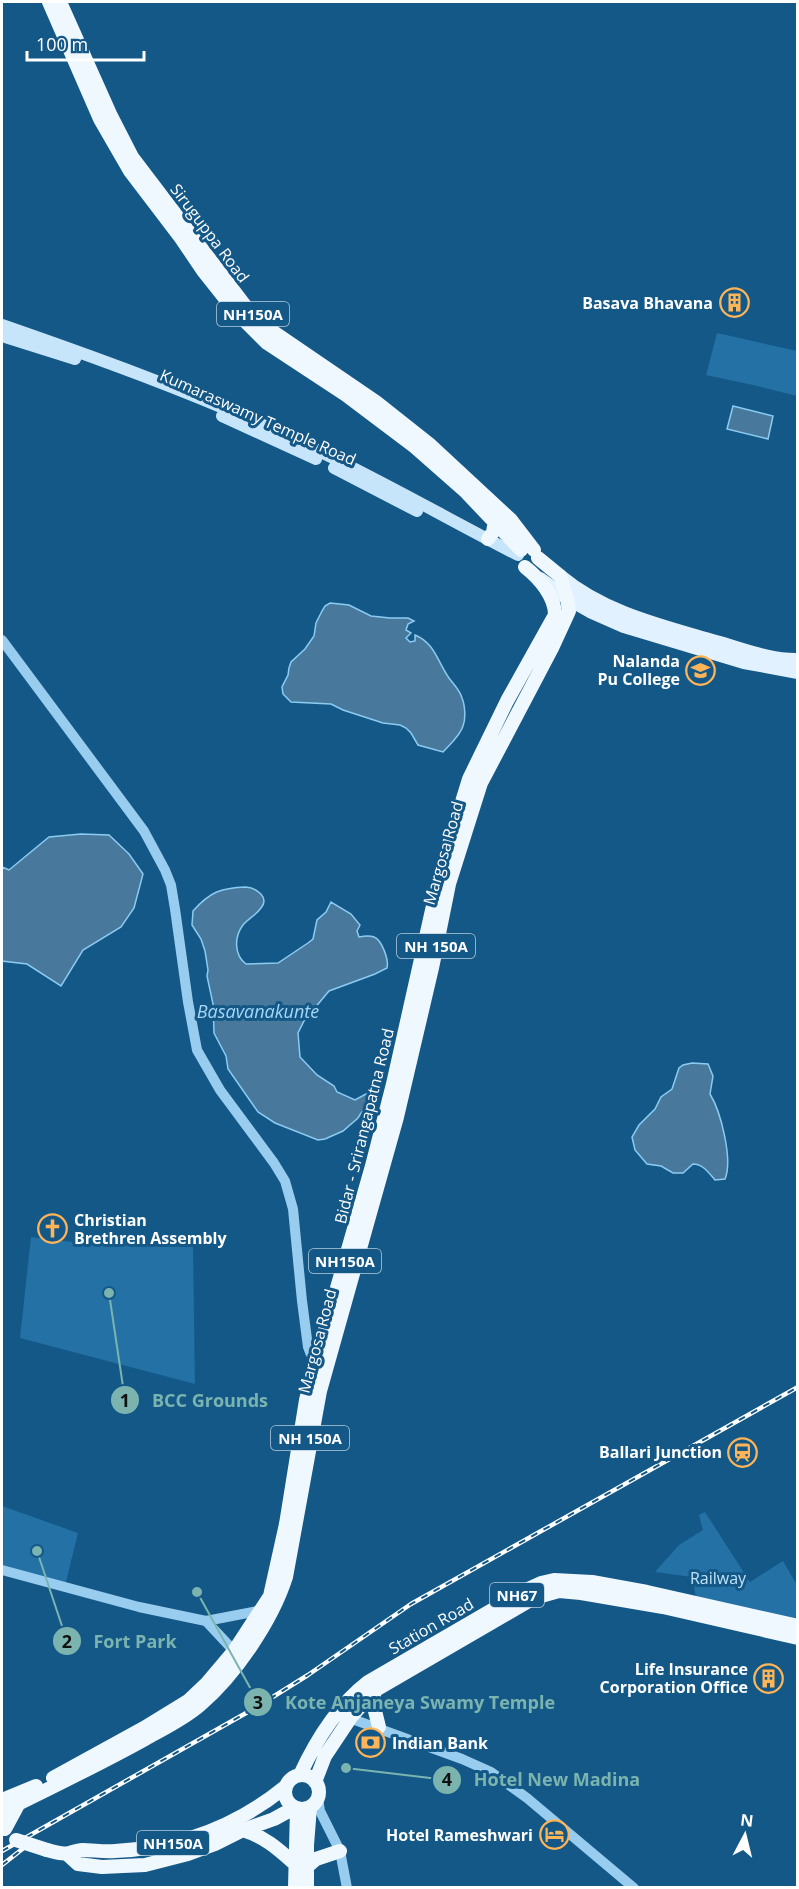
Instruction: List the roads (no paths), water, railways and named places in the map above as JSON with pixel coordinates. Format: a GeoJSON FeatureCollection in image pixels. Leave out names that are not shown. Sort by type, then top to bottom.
{"type":"FeatureCollection","features":[{"type":"Feature","properties":{"kind":"highway","name":"NH150A"},"geometry":{"type":"LineString","coordinates":[[49,2],[100,119],[130,171],[235,311],[267,343],[346,395],[415,447],[495,521],[564,604]]}},
{"type":"Feature","properties":{"kind":"highway","name":"Siruguppa Road"},"geometry":{"type":"LineString","coordinates":[[60,2],[132,157],[246,307],[272,331],[376,402],[429,444],[511,520],[527,560]]}},
{"type":"Feature","properties":{"kind":"highway"},"geometry":{"type":"LineString","coordinates":[[490,544],[495,521]]}},
{"type":"Feature","properties":{"kind":"highway","name":"NH150A"},"geometry":{"type":"LineString","coordinates":[[527,560],[560,576]]}},
{"type":"Feature","properties":{"kind":"highway"},"geometry":{"type":"LineString","coordinates":[[560,576],[564,604]]}},
{"type":"Feature","properties":{"kind":"highway","name":"Margosa Road"},"geometry":{"type":"LineString","coordinates":[[267,1611],[280,1595],[286,1577],[310,1441],[321,1362],[397,1117],[449,884],[481,783],[563,625],[564,604]]}},
{"type":"Feature","properties":{"kind":"highway","name":"Bidar - Srirangapatna Road"},"geometry":{"type":"LineString","coordinates":[[12,1799],[173,1712],[199,1692],[267,1611],[286,1524],[306,1400],[321,1362],[396,1073],[441,870],[469,779],[507,701],[555,615],[564,604]]}},
{"type":"Feature","properties":{"kind":"highway","name":"Station Road"},"geometry":{"type":"LineString","coordinates":[[300,1775],[321,1733],[353,1695],[368,1682],[451,1632],[541,1583],[647,1592],[798,1626]]}},
{"type":"Feature","properties":{"kind":"highway","name":"Station Road"},"geometry":{"type":"LineString","coordinates":[[315,1782],[325,1756],[351,1717],[374,1691],[534,1598],[554,1592],[564,1585],[798,1638]]}},
{"type":"Feature","properties":{"kind":"highway"},"geometry":{"type":"LineString","coordinates":[[7,1834],[12,1799],[53,1788],[122,1752],[199,1706],[245,1653],[267,1611]]}},
{"type":"Feature","properties":{"kind":"highway"},"geometry":{"type":"LineString","coordinates":[[374,1691],[374,1707],[379,1727]]}},
{"type":"Feature","properties":{"kind":"highway"},"geometry":{"type":"LineString","coordinates":[[300,1775],[311,1778],[318,1786],[305,1805],[295,1845],[307,1887]]}},
{"type":"Feature","properties":{"kind":"highway","name":"NH67"},"geometry":{"type":"LineString","coordinates":[[271,1798],[291,1779],[300,1775]]}},
{"type":"Feature","properties":{"kind":"highway"},"geometry":{"type":"LineString","coordinates":[[285,1787],[286,1799],[305,1805]]}},
{"type":"Feature","properties":{"kind":"highway","name":"NH150A"},"geometry":{"type":"LineString","coordinates":[[7,1834],[47,1850],[67,1854],[80,1850],[140,1849],[172,1843],[218,1829],[236,1821],[271,1798]]}},
{"type":"Feature","properties":{"kind":"highway","name":"NH150A"},"geometry":{"type":"LineString","coordinates":[[2,1812],[12,1799]]}},
{"type":"Feature","properties":{"kind":"highway"},"geometry":{"type":"LineString","coordinates":[[243,1830],[305,1805]]}},
{"type":"Feature","properties":{"kind":"highway"},"geometry":{"type":"LineString","coordinates":[[295,1887],[307,1845],[305,1805]]}},
{"type":"Feature","properties":{"kind":"highway","name":"NH150A"},"geometry":{"type":"LineString","coordinates":[[67,1854],[78,1864],[102,1867],[146,1864],[188,1854],[243,1830]]}},
{"type":"Feature","properties":{"kind":"highway"},"geometry":{"type":"LineString","coordinates":[[243,1830],[270,1841],[301,1865]]}},
{"type":"Feature","properties":{"kind":"highway"},"geometry":{"type":"LineString","coordinates":[[301,1865],[340,1851]]}},
{"type":"Feature","properties":{"kind":"main road","name":"Kumaraswamy Temple Road"},"geometry":{"type":"LineString","coordinates":[[2,325],[184,392],[275,430],[384,484],[464,527],[490,544]]}},
{"type":"Feature","properties":{"kind":"main road","name":"Kumaraswamy Temple Road"},"geometry":{"type":"LineString","coordinates":[[2,336],[68,357],[193,403],[308,455],[490,544]]}},
{"type":"Feature","properties":{"kind":"main road"},"geometry":{"type":"LineString","coordinates":[[490,544],[527,560]]}},
{"type":"Feature","properties":{"kind":"main road"},"geometry":{"type":"LineString","coordinates":[[560,576],[593,606],[624,627],[744,662],[798,672]]}},
{"type":"Feature","properties":{"kind":"main road"},"geometry":{"type":"LineString","coordinates":[[564,604],[593,606],[753,653],[798,660]]}},
{"type":"Feature","properties":{"kind":"street"},"geometry":{"type":"LineString","coordinates":[[2,640],[144,831],[165,870],[171,885],[197,1050],[220,1090],[270,1156],[285,1181],[293,1209],[310,1354],[321,1362]]}},
{"type":"Feature","properties":{"kind":"street"},"geometry":{"type":"LineString","coordinates":[[2,1570],[206,1621],[267,1611]]}},
{"type":"Feature","properties":{"kind":"street"},"geometry":{"type":"LineString","coordinates":[[206,1621],[234,1651]]}},
{"type":"Feature","properties":{"kind":"street"},"geometry":{"type":"LineString","coordinates":[[337,1714],[379,1727],[491,1772],[527,1798],[634,1887]]}},
{"type":"Feature","properties":{"kind":"street"},"geometry":{"type":"LineString","coordinates":[[305,1805],[320,1811],[340,1851],[347,1887]]}},
{"type":"Feature","properties":{"kind":"water"},"geometry":{"type":"Polygon","coordinates":[[[733,406],[773,416],[768,439],[727,429],[733,406]]]}},
{"type":"Feature","properties":{"kind":"water"},"geometry":{"type":"Polygon","coordinates":[[[330,603],[349,605],[371,616],[408,618],[414,621],[408,624],[406,630],[411,633],[406,638],[410,642],[415,641],[415,635],[427,643],[460,692],[464,704],[465,720],[462,730],[443,752],[418,745],[411,733],[400,725],[383,723],[331,704],[291,702],[283,694],[282,687],[291,662],[305,649],[314,636],[316,623],[325,606],[330,603]]]}},
{"type":"Feature","properties":{"kind":"water"},"geometry":{"type":"Polygon","coordinates":[[[81,834],[109,835],[129,854],[143,874],[134,908],[121,927],[83,950],[61,986],[27,964],[2,961],[2,867],[9,870],[49,837],[81,834]]]}},
{"type":"Feature","properties":{"kind":"water","name":"Basavanakunte"},"geometry":{"type":"Polygon","coordinates":[[[246,887],[258,891],[264,900],[261,908],[243,925],[238,935],[237,951],[246,964],[278,963],[308,943],[313,939],[317,920],[326,912],[331,902],[351,914],[360,925],[357,931],[359,937],[370,936],[377,939],[386,955],[387,968],[329,991],[304,1021],[298,1033],[300,1057],[317,1075],[334,1086],[337,1092],[355,1100],[373,1093],[371,1105],[358,1118],[343,1131],[325,1139],[318,1140],[275,1123],[258,1112],[228,1069],[226,1056],[214,1033],[213,1004],[205,951],[192,925],[193,911],[216,892],[229,888],[246,887]]]}},
{"type":"Feature","properties":{"kind":"water"},"geometry":{"type":"Polygon","coordinates":[[[692,1063],[708,1064],[713,1076],[710,1094],[722,1124],[727,1149],[725,1179],[715,1180],[706,1169],[697,1164],[693,1164],[683,1173],[673,1173],[661,1166],[647,1164],[635,1150],[632,1137],[639,1125],[655,1109],[661,1097],[672,1089],[679,1068],[692,1063]]]}},
{"type":"Feature","properties":{"kind":"railway"},"geometry":{"type":"LineString","coordinates":[[2,1851],[255,1708],[308,1675],[411,1604],[798,1387]]}},
{"type":"Feature","properties":{"kind":"railway"},"geometry":{"type":"LineString","coordinates":[[2,1865],[30,1843]]}},
{"type":"Feature","properties":{"kind":"place","name":"Basava Bhavana"},"geometry":{"type":"Point","coordinates":[734,303]}},
{"type":"Feature","properties":{"kind":"place","name":"Nalanda Pu College"},"geometry":{"type":"Point","coordinates":[701,670]}},
{"type":"Feature","properties":{"kind":"place","name":"Christian Brethren Assembly"},"geometry":{"type":"Point","coordinates":[53,1229]}},
{"type":"Feature","properties":{"kind":"place","name":"BCC Grounds"},"geometry":{"type":"Point","coordinates":[109,1293]}},
{"type":"Feature","properties":{"kind":"place","name":"Ballari Junction"},"geometry":{"type":"Point","coordinates":[743,1452]}},
{"type":"Feature","properties":{"kind":"place","name":"Fort Park"},"geometry":{"type":"Point","coordinates":[37,1551]}},
{"type":"Feature","properties":{"kind":"place","name":"Kote Anjaneya Swamy Temple"},"geometry":{"type":"Point","coordinates":[197,1592]}},
{"type":"Feature","properties":{"kind":"place","name":"Life Insurance Corporation Office"},"geometry":{"type":"Point","coordinates":[769,1678]}},
{"type":"Feature","properties":{"kind":"place","name":"Indian Bank"},"geometry":{"type":"Point","coordinates":[371,1743]}},
{"type":"Feature","properties":{"kind":"place","name":"Hotel New Madina"},"geometry":{"type":"Point","coordinates":[346,1768]}},
{"type":"Feature","properties":{"kind":"place","name":"Hotel Rameshwari"},"geometry":{"type":"Point","coordinates":[554,1835]}},
{"type":"Feature","properties":{"kind":"park label","name":"Railway"},"geometry":{"type":"Point","coordinates":[718,1578]}}]}
